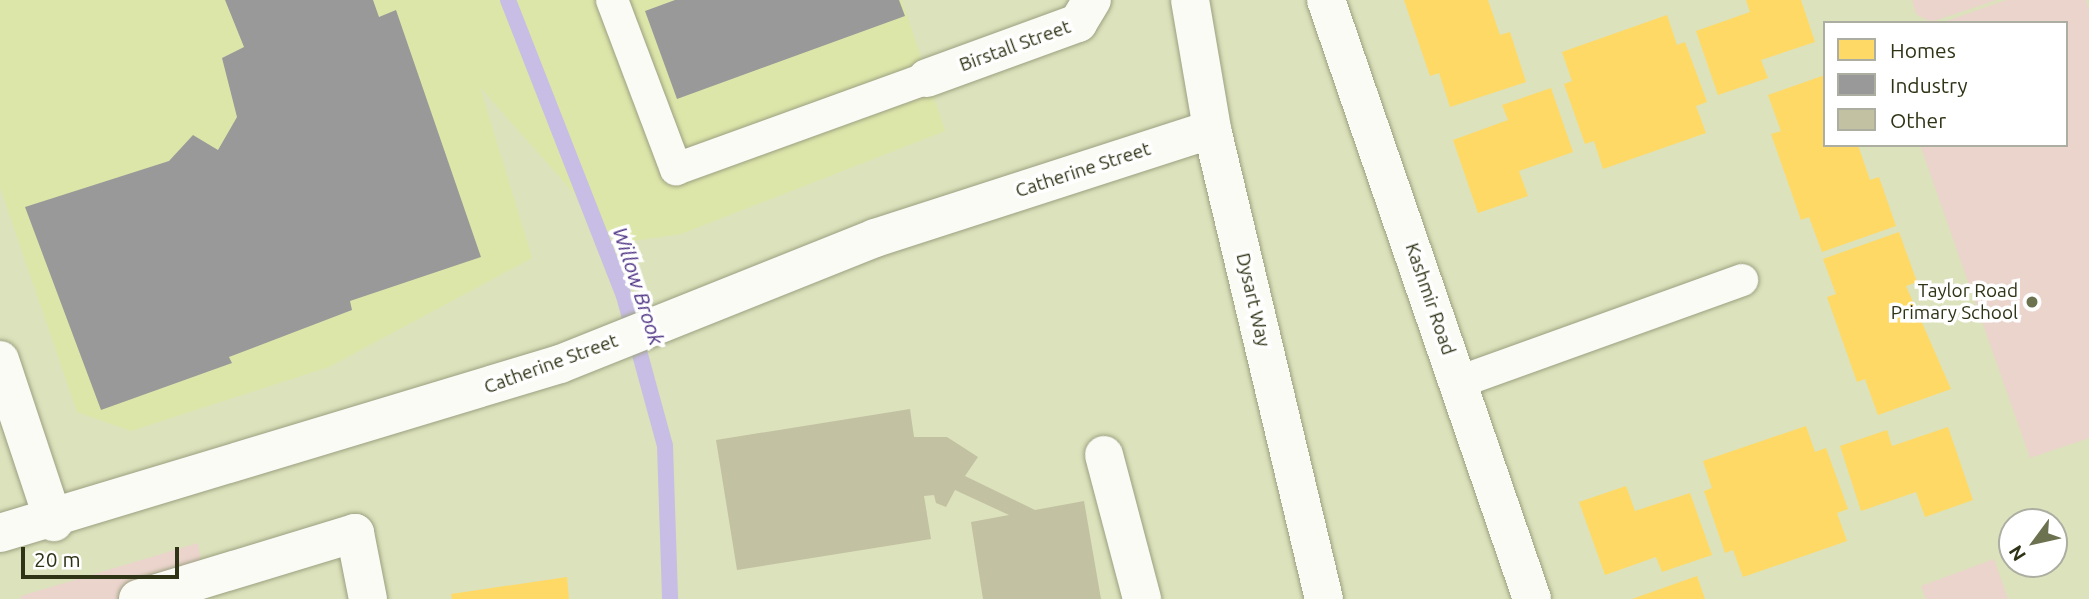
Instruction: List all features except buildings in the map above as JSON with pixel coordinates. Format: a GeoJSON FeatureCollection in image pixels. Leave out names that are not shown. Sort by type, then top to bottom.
{"type":"FeatureCollection","features":[{"type":"Feature","properties":{"kind":"street","name":"Birstall Street"},"geometry":{"type":"LineString","coordinates":[[927,78],[1079,23],[1092,0]]}},
{"type":"Feature","properties":{"kind":"street","name":"Dysart Way"},"geometry":{"type":"LineString","coordinates":[[1190,0],[1212,128],[1324,599]]}},
{"type":"Feature","properties":{"kind":"street","name":"Kashmir Road"},"geometry":{"type":"LineString","coordinates":[[1326,0],[1532,599]]}},
{"type":"Feature","properties":{"kind":"street","name":"Catherine Street"},"geometry":{"type":"LineString","coordinates":[[0,533],[54,522],[560,364],[875,239],[1212,128]]}},
{"type":"Feature","properties":{"kind":"street"},"geometry":{"type":"LineString","coordinates":[[0,360],[54,522]]}},
{"type":"Feature","properties":{"kind":"street"},"geometry":{"type":"LineString","coordinates":[[1104,454],[1142,599]]}},
{"type":"Feature","properties":{"kind":"street"},"geometry":{"type":"LineString","coordinates":[[138,599],[355,533],[368,599]]}},
{"type":"Feature","properties":{"kind":"lane"},"geometry":{"type":"LineString","coordinates":[[612,0],[676,169],[927,78]]}},
{"type":"Feature","properties":{"kind":"lane"},"geometry":{"type":"LineString","coordinates":[[1459,382],[1742,279]]}},
{"type":"Feature","properties":{"kind":"shaded area"},"geometry":{"type":"Polygon","coordinates":[[[0,0],[902,0],[945,131],[681,234],[618,243],[480,87],[532,258],[329,367],[131,431],[77,412],[0,187],[0,0]]]}},
{"type":"Feature","properties":{"kind":"shaded area"},"geometry":{"type":"Polygon","coordinates":[[[1912,0],[1997,0],[1934,21],[1916,14],[1912,0]]]}},
{"type":"Feature","properties":{"kind":"shaded area","name":"Taylor Road Primary School"},"geometry":{"type":"Polygon","coordinates":[[[2006,0],[2086,0],[2089,10],[2089,438],[2030,458],[1921,147],[2068,147],[2068,21],[1947,21],[2006,0]]]}},
{"type":"Feature","properties":{"kind":"shaded area"},"geometry":{"type":"Polygon","coordinates":[[[198,543],[207,599],[21,599],[21,596],[198,543]]]}},
{"type":"Feature","properties":{"kind":"shaded area"},"geometry":{"type":"Polygon","coordinates":[[[1994,559],[1998,578],[2001,578],[2008,599],[1926,599],[1921,586],[1994,559]]]}},
{"type":"Feature","properties":{"kind":"waterway","name":"Willow Brook"},"geometry":{"type":"LineString","coordinates":[[508,0],[624,296],[665,446],[670,599]]}},
{"type":"Feature","properties":{"kind":"place","name":"Taylor Road Primary School"},"geometry":{"type":"Point","coordinates":[2032,302]}}]}
